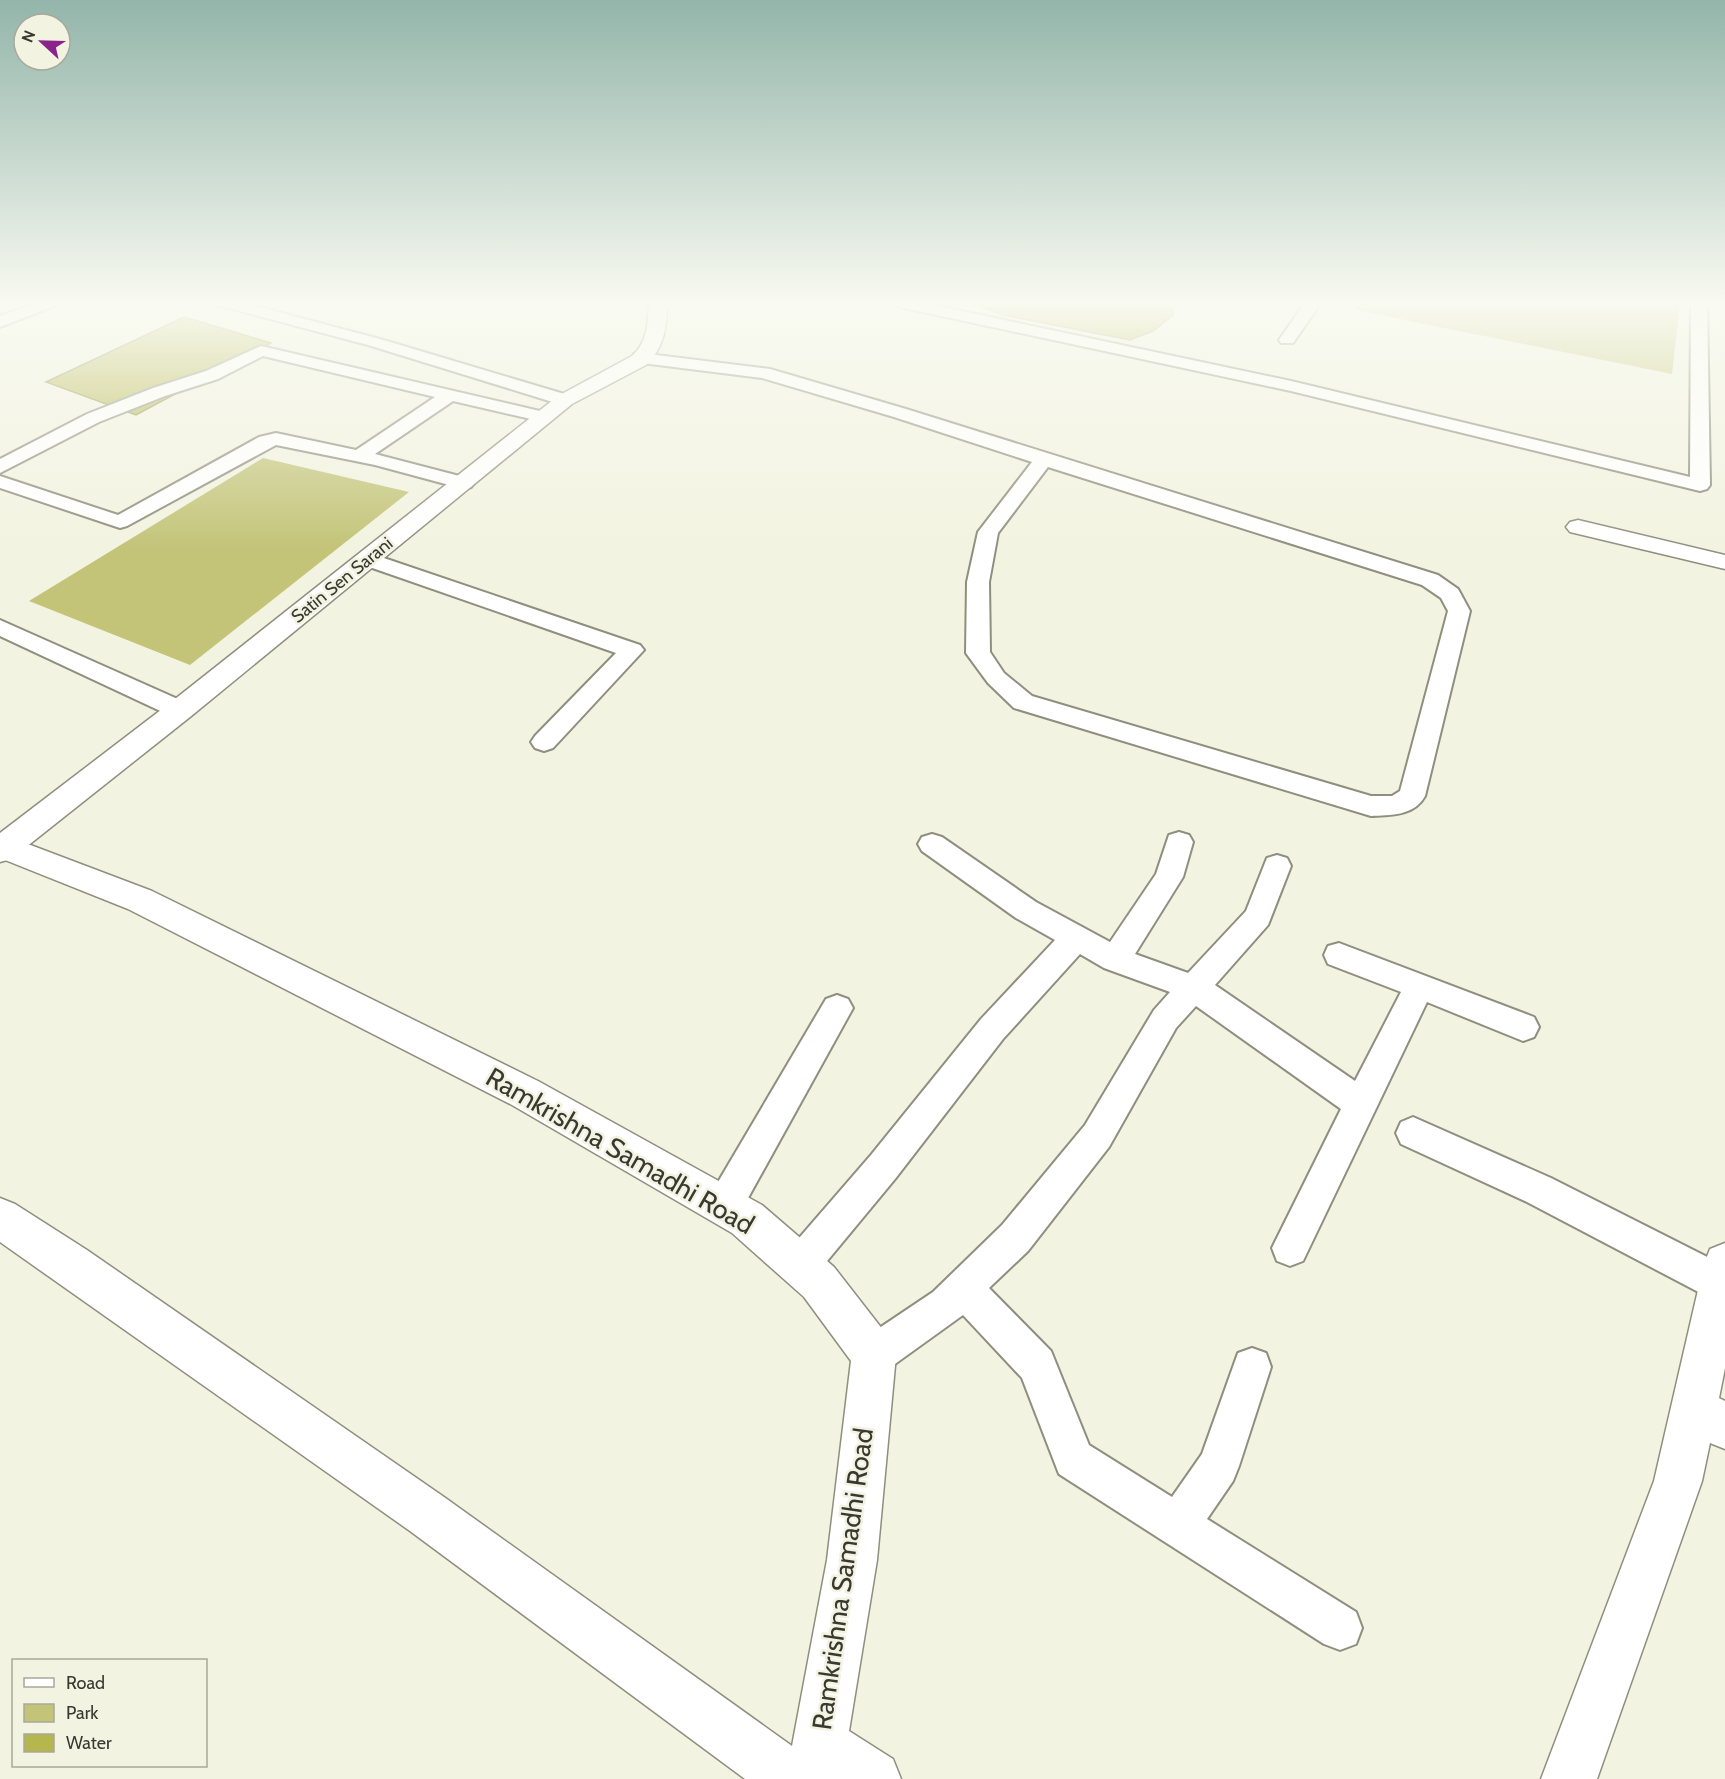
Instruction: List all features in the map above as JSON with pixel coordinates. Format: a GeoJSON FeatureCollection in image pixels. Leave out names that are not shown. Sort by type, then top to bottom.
{"type":"FeatureCollection","features":[{"type":"Feature","properties":{"kind":"street","name":"Satin Sen Sarani"},"geometry":{"type":"LineString","coordinates":[[2,849],[180,710],[565,400],[594,384]]}},
{"type":"Feature","properties":{"kind":"street"},"geometry":{"type":"LineString","coordinates":[[1578,527],[1725,562]]}},
{"type":"Feature","properties":{"kind":"street","name":"Ramkrishna Samadhi Road"},"geometry":{"type":"LineString","coordinates":[[2,849],[140,900],[525,1093],[747,1219],[819,1282],[874,1355],[852,1560],[808,1767]]}},
{"type":"Feature","properties":{"kind":"street"},"geometry":{"type":"LineString","coordinates":[[0,1218],[72,1265],[428,1514],[808,1767],[873,1779]]}},
{"type":"Feature","properties":{"kind":"street"},"geometry":{"type":"LineString","coordinates":[[1569,1779],[1678,1481],[1709,1418],[1723,1274]]}},
{"type":"Feature","properties":{"kind":"lane"},"geometry":{"type":"LineString","coordinates":[[0,467],[93,418],[184,384]]}},
{"type":"Feature","properties":{"kind":"lane"},"geometry":{"type":"LineString","coordinates":[[403,384],[544,417]]}},
{"type":"Feature","properties":{"kind":"lane"},"geometry":{"type":"LineString","coordinates":[[512,384],[565,400]]}},
{"type":"Feature","properties":{"kind":"lane"},"geometry":{"type":"LineString","coordinates":[[802,384],[1430,580],[1450,594],[1459,611],[1412,796],[1397,805],[1371,806],[1023,702],[996,678],[978,653],[978,582],[988,531],[1044,460]]}},
{"type":"Feature","properties":{"kind":"lane"},"geometry":{"type":"LineString","coordinates":[[1283,384],[1700,485],[1699,384]]}},
{"type":"Feature","properties":{"kind":"lane"},"geometry":{"type":"LineString","coordinates":[[359,456],[450,395]]}},
{"type":"Feature","properties":{"kind":"lane"},"geometry":{"type":"LineString","coordinates":[[0,482],[120,522],[272,439],[359,456],[464,483]]}},
{"type":"Feature","properties":{"kind":"lane"},"geometry":{"type":"LineString","coordinates":[[369,559],[632,650],[544,742]]}},
{"type":"Feature","properties":{"kind":"lane"},"geometry":{"type":"LineString","coordinates":[[0,627],[180,710]]}},
{"type":"Feature","properties":{"kind":"lane"},"geometry":{"type":"LineString","coordinates":[[1115,959],[1169,877],[1179,842]]}},
{"type":"Feature","properties":{"kind":"lane"},"geometry":{"type":"LineString","coordinates":[[932,844],[1026,910],[1076,938],[1115,959],[1195,988],[1361,1104]]}},
{"type":"Feature","properties":{"kind":"lane"},"geometry":{"type":"LineString","coordinates":[[874,1355],[946,1305],[1015,1238],[1097,1136],[1165,1019],[1257,917],[1276,866]]}},
{"type":"Feature","properties":{"kind":"lane"},"geometry":{"type":"LineString","coordinates":[[800,1265],[883,1167],[992,1029],[1076,938]]}},
{"type":"Feature","properties":{"kind":"lane"},"geometry":{"type":"LineString","coordinates":[[1339,955],[1523,1027]]}},
{"type":"Feature","properties":{"kind":"lane"},"geometry":{"type":"LineString","coordinates":[[1290,1248],[1420,986]]}},
{"type":"Feature","properties":{"kind":"lane"},"geometry":{"type":"LineString","coordinates":[[724,1206],[837,1008]]}},
{"type":"Feature","properties":{"kind":"lane"},"geometry":{"type":"LineString","coordinates":[[1413,1133],[1723,1274]]}},
{"type":"Feature","properties":{"kind":"lane"},"geometry":{"type":"LineString","coordinates":[[963,1288],[1036,1365],[1074,1459],[1340,1628]]}},
{"type":"Feature","properties":{"kind":"lane"},"geometry":{"type":"LineString","coordinates":[[1178,1525],[1218,1466],[1252,1367]]}},
{"type":"Feature","properties":{"kind":"green space"},"geometry":{"type":"Polygon","coordinates":[[[263,458],[409,492],[190,665],[29,601],[263,458]]]}},
{"type":"Feature","properties":{"kind":"water"},"geometry":{"type":"Polygon","coordinates":[[[52,384],[194,384],[136,415],[52,384]]]}}]}
